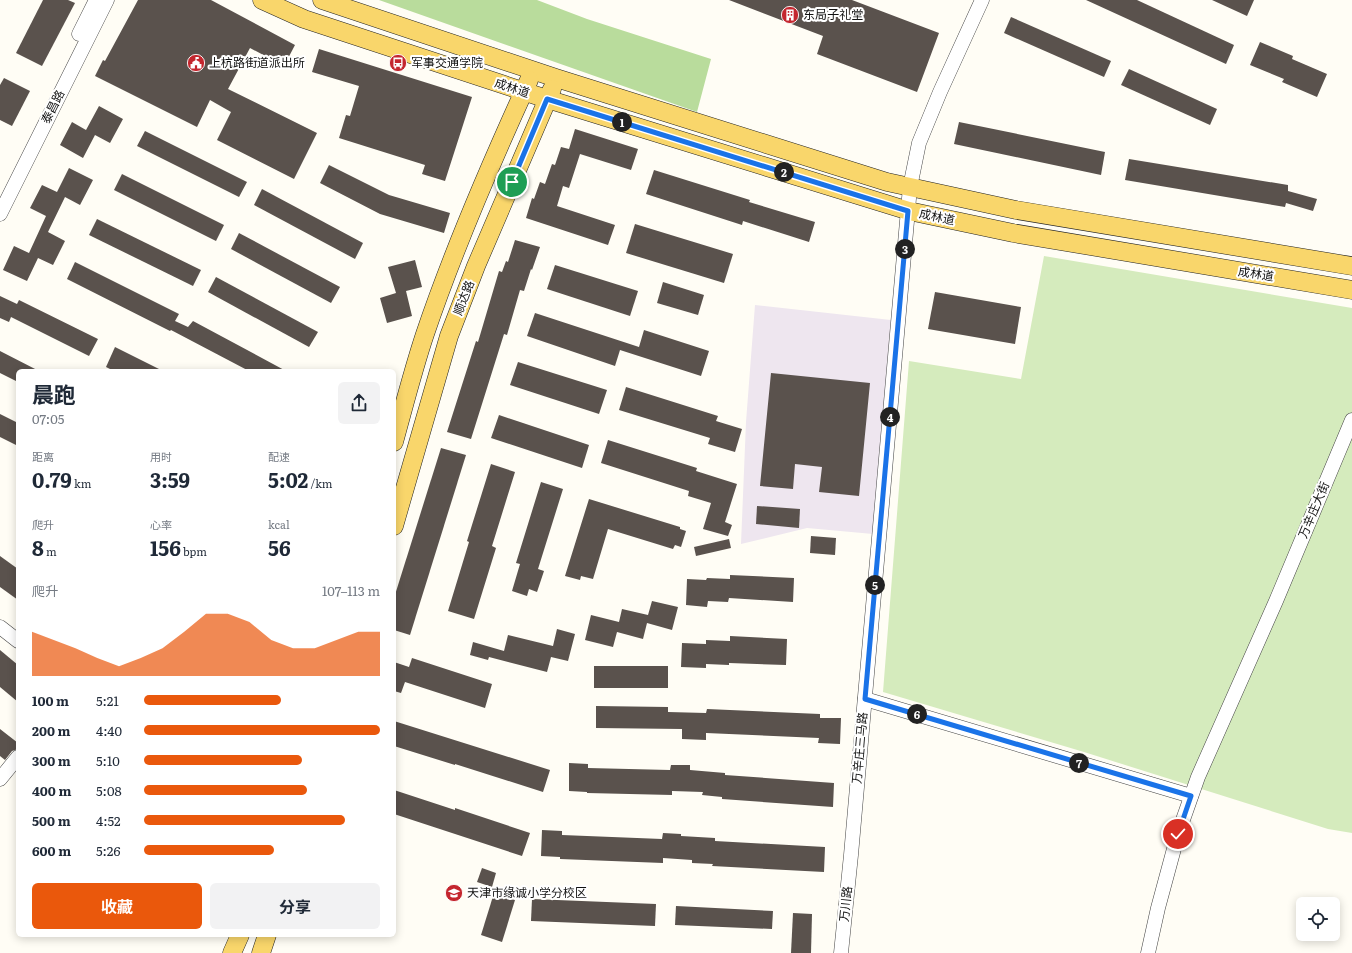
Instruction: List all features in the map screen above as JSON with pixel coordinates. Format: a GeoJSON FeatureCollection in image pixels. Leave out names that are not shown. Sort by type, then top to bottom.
{"type":"FeatureCollection","features":[{"type":"Feature","properties":{"kind":"main road","name":"成林道"},"geometry":{"type":"LineString","coordinates":[[322,0],[534,71],[818,161],[910,188],[1016,210],[1352,266]]}},
{"type":"Feature","properties":{"kind":"main road","name":"成林道"},"geometry":{"type":"LineString","coordinates":[[273,3],[304,19],[524,92],[908,211],[1013,233],[1352,290]]}},
{"type":"Feature","properties":{"kind":"main road","name":"顺达路"},"geometry":{"type":"LineString","coordinates":[[396,435],[425,334],[468,219],[534,71]]}},
{"type":"Feature","properties":{"kind":"main road","name":"顺达路"},"geometry":{"type":"LineString","coordinates":[[396,519],[449,336],[476,266],[556,78]]}},
{"type":"Feature","properties":{"kind":"main road"},"geometry":{"type":"LineString","coordinates":[[232,953],[239,937]]}},
{"type":"Feature","properties":{"kind":"main road"},"geometry":{"type":"LineString","coordinates":[[242,953],[246,937]]}},
{"type":"Feature","properties":{"kind":"main road"},"geometry":{"type":"LineString","coordinates":[[261,953],[267,937]]}},
{"type":"Feature","properties":{"kind":"main road"},"geometry":{"type":"LineString","coordinates":[[270,953],[273,937]]}},
{"type":"Feature","properties":{"kind":"street","name":"泰昌路"},"geometry":{"type":"LineString","coordinates":[[0,194],[96,0]]}},
{"type":"Feature","properties":{"kind":"street","name":"泰昌路"},"geometry":{"type":"LineString","coordinates":[[0,214],[107,0]]}},
{"type":"Feature","properties":{"kind":"street","name":"万辛庄三马路"},"geometry":{"type":"LineString","coordinates":[[851,856],[910,188],[919,143],[940,92],[982,0]]}},
{"type":"Feature","properties":{"kind":"street","name":"万辛庄大街"},"geometry":{"type":"LineString","coordinates":[[1148,953],[1158,908],[1178,834],[1191,796],[1215,737],[1276,601],[1352,420]]}},
{"type":"Feature","properties":{"kind":"street"},"geometry":{"type":"LineString","coordinates":[[0,627],[16,639]]}},
{"type":"Feature","properties":{"kind":"street"},"geometry":{"type":"LineString","coordinates":[[865,699],[1191,796]]}},
{"type":"Feature","properties":{"kind":"street"},"geometry":{"type":"LineString","coordinates":[[0,779],[16,759]]}},
{"type":"Feature","properties":{"kind":"street","name":"万川路"},"geometry":{"type":"LineString","coordinates":[[841,953],[851,856]]}},
{"type":"Feature","properties":{"kind":"shaded area"},"geometry":{"type":"Polygon","coordinates":[[[755,305],[891,320],[873,534],[807,528],[741,544],[746,422],[755,305]]]}},
{"type":"Feature","properties":{"kind":"green space"},"geometry":{"type":"Polygon","coordinates":[[[379,0],[537,0],[587,19],[711,59],[697,112],[379,0]]]}},
{"type":"Feature","properties":{"kind":"green space"},"geometry":{"type":"Polygon","coordinates":[[[1044,256],[1352,308],[1352,833],[1328,829],[1084,752],[883,692],[909,361],[1021,379],[1044,256]]]}},
{"type":"Feature","properties":{"kind":"building"},"geometry":{"type":"Polygon","coordinates":[[[43,0],[68,0],[75,3],[42,66],[16,53],[43,0]]]}},
{"type":"Feature","properties":{"kind":"building"},"geometry":{"type":"Polygon","coordinates":[[[138,0],[211,0],[295,45],[284,66],[250,48],[228,89],[317,133],[294,179],[217,140],[231,112],[210,100],[197,127],[95,76],[103,60],[105,61],[138,0]]]}},
{"type":"Feature","properties":{"kind":"building"},"geometry":{"type":"Polygon","coordinates":[[[729,0],[852,0],[939,33],[917,92],[817,54],[823,36],[729,0]]]}},
{"type":"Feature","properties":{"kind":"building"},"geometry":{"type":"Polygon","coordinates":[[[1086,0],[1137,0],[1234,45],[1226,64],[1086,0]]]}},
{"type":"Feature","properties":{"kind":"building"},"geometry":{"type":"Polygon","coordinates":[[[1212,0],[1254,0],[1247,16],[1212,0]]]}},
{"type":"Feature","properties":{"kind":"building"},"geometry":{"type":"Polygon","coordinates":[[[1011,17],[1111,61],[1104,77],[1004,33],[1011,17]]]}},
{"type":"Feature","properties":{"kind":"building"},"geometry":{"type":"Polygon","coordinates":[[[1260,42],[1293,56],[1292,59],[1327,74],[1317,97],[1282,82],[1284,79],[1250,65],[1260,42]]]}},
{"type":"Feature","properties":{"kind":"building"},"geometry":{"type":"Polygon","coordinates":[[[319,49],[472,97],[445,181],[422,174],[425,165],[339,138],[346,115],[350,116],[359,86],[312,72],[319,49]]]}},
{"type":"Feature","properties":{"kind":"building"},"geometry":{"type":"Polygon","coordinates":[[[1129,69],[1217,109],[1210,125],[1121,85],[1129,69]]]}},
{"type":"Feature","properties":{"kind":"building"},"geometry":{"type":"Polygon","coordinates":[[[4,78],[30,91],[12,126],[0,120],[0,85],[4,78]]]}},
{"type":"Feature","properties":{"kind":"building"},"geometry":{"type":"Polygon","coordinates":[[[99,106],[123,119],[110,143],[95,135],[83,158],[60,145],[72,122],[86,130],[99,106]]]}},
{"type":"Feature","properties":{"kind":"building"},"geometry":{"type":"Polygon","coordinates":[[[959,122],[1105,152],[1101,175],[954,144],[959,122]]]}},
{"type":"Feature","properties":{"kind":"building"},"geometry":{"type":"Polygon","coordinates":[[[575,129],[638,149],[631,170],[580,154],[569,188],[563,186],[557,206],[615,225],[608,245],[526,218],[532,198],[534,199],[540,182],[545,184],[552,164],[555,165],[561,147],[569,149],[575,129]]]}},
{"type":"Feature","properties":{"kind":"building"},"geometry":{"type":"Polygon","coordinates":[[[145,131],[247,182],[239,197],[137,146],[145,131]]]}},
{"type":"Feature","properties":{"kind":"building"},"geometry":{"type":"Polygon","coordinates":[[[1129,159],[1288,185],[1288,191],[1317,199],[1313,211],[1286,203],[1285,207],[1125,180],[1129,159]]]}},
{"type":"Feature","properties":{"kind":"building"},"geometry":{"type":"Polygon","coordinates":[[[329,165],[389,195],[450,213],[444,233],[380,214],[320,183],[329,165]]]}},
{"type":"Feature","properties":{"kind":"building"},"geometry":{"type":"Polygon","coordinates":[[[69,168],[93,180],[80,205],[65,197],[48,232],[65,241],[53,265],[38,258],[27,281],[3,270],[14,246],[29,253],[46,216],[30,208],[42,185],[57,192],[69,168]]]}},
{"type":"Feature","properties":{"kind":"building"},"geometry":{"type":"Polygon","coordinates":[[[654,170],[750,200],[749,202],[815,222],[809,242],[743,221],[742,225],[646,194],[654,170]]]}},
{"type":"Feature","properties":{"kind":"building"},"geometry":{"type":"Polygon","coordinates":[[[122,174],[224,225],[216,241],[114,190],[122,174]]]}},
{"type":"Feature","properties":{"kind":"building"},"geometry":{"type":"Polygon","coordinates":[[[262,189],[363,243],[355,259],[254,205],[262,189]]]}},
{"type":"Feature","properties":{"kind":"building"},"geometry":{"type":"Polygon","coordinates":[[[97,219],[201,270],[193,286],[89,235],[97,219]]]}},
{"type":"Feature","properties":{"kind":"building"},"geometry":{"type":"Polygon","coordinates":[[[635,224],[733,254],[724,283],[626,253],[635,224]]]}},
{"type":"Feature","properties":{"kind":"building"},"geometry":{"type":"Polygon","coordinates":[[[239,233],[340,287],[331,303],[231,249],[239,233]]]}},
{"type":"Feature","properties":{"kind":"building"},"geometry":{"type":"Polygon","coordinates":[[[515,240],[540,247],[524,291],[520,290],[507,335],[504,334],[471,439],[447,432],[476,341],[478,342],[499,271],[502,272],[506,261],[508,262],[515,240]]]}},
{"type":"Feature","properties":{"kind":"building"},"geometry":{"type":"Polygon","coordinates":[[[415,260],[422,287],[406,291],[412,316],[387,323],[380,298],[396,293],[388,267],[415,260]]]}},
{"type":"Feature","properties":{"kind":"building"},"geometry":{"type":"Polygon","coordinates":[[[75,262],[179,314],[175,321],[188,327],[193,321],[282,369],[245,369],[171,330],[170,331],[67,279],[75,262]]]}},
{"type":"Feature","properties":{"kind":"building"},"geometry":{"type":"Polygon","coordinates":[[[555,265],[638,291],[630,316],[547,289],[555,265]]]}},
{"type":"Feature","properties":{"kind":"building"},"geometry":{"type":"Polygon","coordinates":[[[216,277],[318,332],[309,347],[208,292],[216,277]]]}},
{"type":"Feature","properties":{"kind":"building"},"geometry":{"type":"Polygon","coordinates":[[[663,282],[704,295],[698,315],[657,303],[663,282]]]}},
{"type":"Feature","properties":{"kind":"building"},"geometry":{"type":"Polygon","coordinates":[[[935,292],[1021,307],[1015,344],[928,329],[935,292]]]}},
{"type":"Feature","properties":{"kind":"building"},"geometry":{"type":"Polygon","coordinates":[[[0,296],[17,304],[19,300],[98,339],[89,356],[11,317],[9,322],[0,318],[0,296]]]}},
{"type":"Feature","properties":{"kind":"building"},"geometry":{"type":"Polygon","coordinates":[[[535,313],[639,347],[644,330],[709,351],[701,376],[620,350],[615,366],[527,336],[535,313]]]}},
{"type":"Feature","properties":{"kind":"building"},"geometry":{"type":"Polygon","coordinates":[[[115,347],[159,369],[110,369],[106,367],[115,347]]]}},
{"type":"Feature","properties":{"kind":"building"},"geometry":{"type":"Polygon","coordinates":[[[0,351],[35,369],[16,369],[16,381],[0,373],[0,351]]]}},
{"type":"Feature","properties":{"kind":"building"},"geometry":{"type":"Polygon","coordinates":[[[518,362],[607,390],[599,414],[510,385],[518,362]]]}},
{"type":"Feature","properties":{"kind":"building"},"geometry":{"type":"Polygon","coordinates":[[[771,373],[870,383],[859,496],[819,492],[822,467],[795,464],[793,489],[760,486],[771,373]]]}},
{"type":"Feature","properties":{"kind":"building"},"geometry":{"type":"Polygon","coordinates":[[[626,387],[718,416],[716,421],[742,429],[735,452],[708,444],[710,438],[619,410],[626,387]]]}},
{"type":"Feature","properties":{"kind":"building"},"geometry":{"type":"Polygon","coordinates":[[[0,414],[16,422],[16,445],[0,437],[0,414]]]}},
{"type":"Feature","properties":{"kind":"building"},"geometry":{"type":"Polygon","coordinates":[[[499,415],[589,445],[582,468],[491,438],[499,415]]]}},
{"type":"Feature","properties":{"kind":"building"},"geometry":{"type":"Polygon","coordinates":[[[608,440],[697,468],[696,471],[737,484],[725,522],[732,525],[728,536],[703,529],[711,503],[688,496],[689,491],[601,463],[608,440]]]}},
{"type":"Feature","properties":{"kind":"building"},"geometry":{"type":"Polygon","coordinates":[[[441,448],[466,455],[410,635],[396,631],[396,592],[441,448]]]}},
{"type":"Feature","properties":{"kind":"building"},"geometry":{"type":"Polygon","coordinates":[[[491,464],[515,472],[492,546],[496,548],[474,619],[448,611],[469,542],[467,541],[491,464]]]}},
{"type":"Feature","properties":{"kind":"building"},"geometry":{"type":"Polygon","coordinates":[[[541,482],[563,489],[538,569],[544,571],[537,592],[529,589],[527,596],[512,591],[520,564],[516,563],[541,482]]]}},
{"type":"Feature","properties":{"kind":"building"},"geometry":{"type":"Polygon","coordinates":[[[589,499],[680,527],[680,529],[686,531],[681,547],[675,545],[673,549],[608,529],[593,579],[581,576],[580,580],[565,576],[589,499]]]}},
{"type":"Feature","properties":{"kind":"building"},"geometry":{"type":"Polygon","coordinates":[[[757,506],[800,509],[799,528],[756,524],[757,506]]]}},
{"type":"Feature","properties":{"kind":"building"},"geometry":{"type":"Polygon","coordinates":[[[811,536],[836,538],[835,555],[810,553],[811,536]]]}},
{"type":"Feature","properties":{"kind":"building"},"geometry":{"type":"Polygon","coordinates":[[[729,539],[731,548],[696,556],[694,547],[729,539]]]}},
{"type":"Feature","properties":{"kind":"building"},"geometry":{"type":"Polygon","coordinates":[[[0,556],[16,568],[16,599],[0,587],[0,556]]]}},
{"type":"Feature","properties":{"kind":"building"},"geometry":{"type":"Polygon","coordinates":[[[730,575],[794,578],[793,602],[729,598],[728,602],[708,601],[707,607],[686,605],[687,579],[730,579],[730,575]]]}},
{"type":"Feature","properties":{"kind":"building"},"geometry":{"type":"Polygon","coordinates":[[[652,601],[678,607],[672,630],[647,623],[643,639],[617,632],[613,647],[585,640],[591,615],[619,622],[622,609],[648,615],[652,601]]]}},
{"type":"Feature","properties":{"kind":"building"},"geometry":{"type":"Polygon","coordinates":[[[557,629],[575,634],[568,661],[551,657],[547,672],[489,657],[488,660],[470,655],[473,642],[504,651],[508,635],[553,646],[557,629]]]}},
{"type":"Feature","properties":{"kind":"building"},"geometry":{"type":"Polygon","coordinates":[[[730,636],[787,639],[786,665],[729,663],[729,665],[706,664],[706,668],[681,667],[682,643],[706,644],[706,640],[730,641],[730,636]]]}},
{"type":"Feature","properties":{"kind":"building"},"geometry":{"type":"Polygon","coordinates":[[[0,650],[16,663],[16,700],[0,687],[0,650]]]}},
{"type":"Feature","properties":{"kind":"building"},"geometry":{"type":"Polygon","coordinates":[[[412,658],[492,684],[485,708],[405,682],[401,693],[396,692],[396,663],[409,667],[412,658]]]}},
{"type":"Feature","properties":{"kind":"building"},"geometry":{"type":"Polygon","coordinates":[[[594,666],[668,666],[668,688],[594,688],[594,666]]]}},
{"type":"Feature","properties":{"kind":"building"},"geometry":{"type":"Polygon","coordinates":[[[596,706],[668,707],[668,712],[706,713],[707,709],[820,714],[820,718],[841,718],[840,744],[818,743],[819,738],[706,733],[706,740],[682,739],[682,729],[596,728],[596,706]]]}},
{"type":"Feature","properties":{"kind":"building"},"geometry":{"type":"Polygon","coordinates":[[[396,722],[550,770],[543,792],[396,747],[396,722]]]}},
{"type":"Feature","properties":{"kind":"building"},"geometry":{"type":"Polygon","coordinates":[[[0,729],[16,741],[16,750],[12,751],[5,760],[0,756],[0,729]]]}},
{"type":"Feature","properties":{"kind":"building"},"geometry":{"type":"Polygon","coordinates":[[[569,763],[588,764],[588,768],[670,770],[671,765],[690,765],[690,770],[725,773],[725,775],[834,783],[833,807],[722,799],[722,797],[702,795],[703,792],[672,791],[672,795],[587,793],[569,791],[569,763]]]}},
{"type":"Feature","properties":{"kind":"building"},"geometry":{"type":"Polygon","coordinates":[[[396,791],[455,810],[455,808],[530,833],[522,856],[396,815],[396,791]]]}},
{"type":"Feature","properties":{"kind":"building"},"geometry":{"type":"Polygon","coordinates":[[[542,830],[562,831],[562,835],[662,839],[663,833],[681,834],[681,836],[715,838],[715,841],[825,847],[824,872],[712,866],[713,864],[692,863],[692,860],[663,858],[663,863],[560,859],[560,857],[541,856],[542,830]]]}},
{"type":"Feature","properties":{"kind":"building"},"geometry":{"type":"Polygon","coordinates":[[[482,868],[496,873],[492,887],[477,882],[482,868]]]}},
{"type":"Feature","properties":{"kind":"building"},"geometry":{"type":"Polygon","coordinates":[[[494,893],[515,900],[502,942],[481,935],[494,893]]]}},
{"type":"Feature","properties":{"kind":"building"},"geometry":{"type":"Polygon","coordinates":[[[532,899],[656,904],[655,926],[531,921],[532,899]]]}},
{"type":"Feature","properties":{"kind":"building"},"geometry":{"type":"Polygon","coordinates":[[[676,906],[773,911],[772,929],[675,925],[676,906]]]}},
{"type":"Feature","properties":{"kind":"building"},"geometry":{"type":"Polygon","coordinates":[[[793,913],[812,914],[811,953],[791,953],[793,913]]]}},
{"type":"Feature","properties":{"kind":"place","name":"东局子礼堂"},"geometry":{"type":"Point","coordinates":[790,15]}},
{"type":"Feature","properties":{"kind":"place","name":"上杭路街道派出所"},"geometry":{"type":"Point","coordinates":[196,63]}},
{"type":"Feature","properties":{"kind":"place","name":"军事交通学院"},"geometry":{"type":"Point","coordinates":[398,63]}},
{"type":"Feature","properties":{"kind":"place","name":"天津市缘诚小学分校区"},"geometry":{"type":"Point","coordinates":[454,893]}},
{"type":"Feature","properties":{"kind":"route"},"geometry":{"type":"LineString","coordinates":[[512,182],[547,99],[908,211],[865,699],[1191,796],[1178,834]]}}]}
